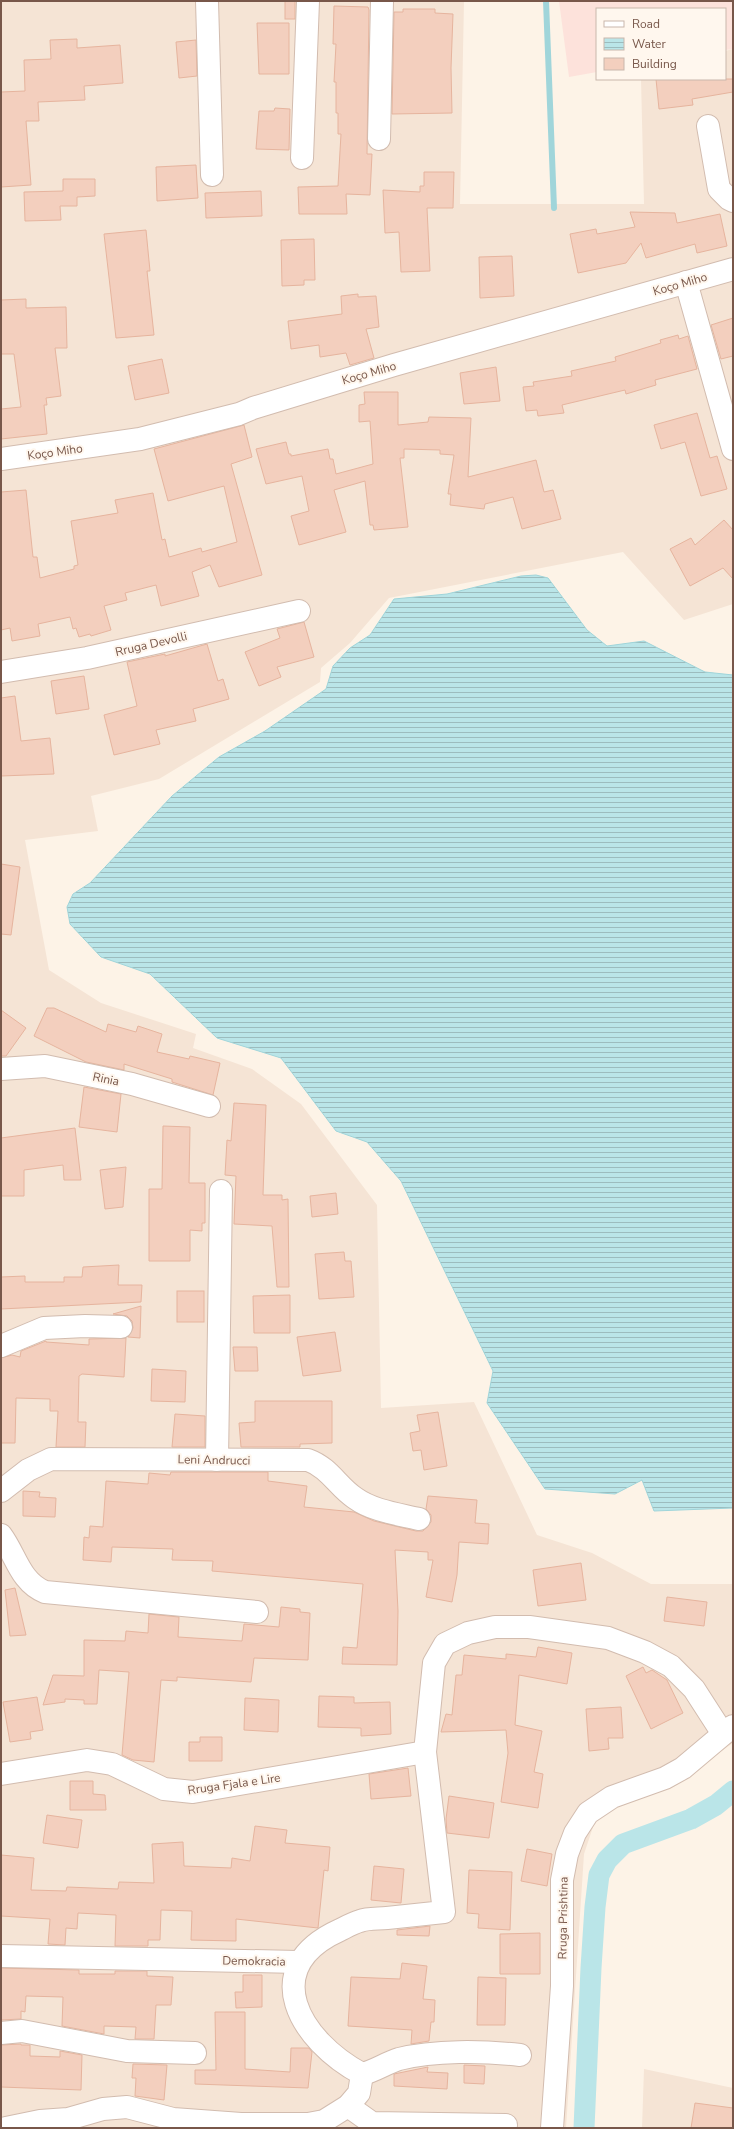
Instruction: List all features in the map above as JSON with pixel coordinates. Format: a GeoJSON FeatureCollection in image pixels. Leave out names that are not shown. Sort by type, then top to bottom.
{"type":"FeatureCollection","features":[{"type":"Feature","properties":{"kind":"street"},"geometry":{"type":"LineString","coordinates":[[207,1],[212,175]]}},
{"type":"Feature","properties":{"kind":"street"},"geometry":{"type":"LineString","coordinates":[[302,158],[308,1]]}},
{"type":"Feature","properties":{"kind":"street"},"geometry":{"type":"LineString","coordinates":[[379,140],[382,1]]}},
{"type":"Feature","properties":{"kind":"street"},"geometry":{"type":"LineString","coordinates":[[708,126],[719,189],[733,201]]}},
{"type":"Feature","properties":{"kind":"street","name":"Koço Miho"},"geometry":{"type":"LineString","coordinates":[[1,459],[140,439],[239,414],[394,365],[733,269]]}},
{"type":"Feature","properties":{"kind":"street"},"geometry":{"type":"LineString","coordinates":[[686,282],[733,449]]}},
{"type":"Feature","properties":{"kind":"street","name":"Rruga Devolli"},"geometry":{"type":"LineString","coordinates":[[1,672],[87,658],[300,611]]}},
{"type":"Feature","properties":{"kind":"street","name":"Rinia"},"geometry":{"type":"LineString","coordinates":[[1,1069],[45,1066],[132,1084],[209,1106]]}},
{"type":"Feature","properties":{"kind":"street"},"geometry":{"type":"LineString","coordinates":[[217,1460],[221,1191]]}},
{"type":"Feature","properties":{"kind":"street"},"geometry":{"type":"LineString","coordinates":[[1,1346],[44,1328],[84,1326],[121,1327]]}},
{"type":"Feature","properties":{"kind":"street","name":"Leni Andrucci"},"geometry":{"type":"LineString","coordinates":[[1,1490],[28,1470],[51,1459],[308,1460],[319,1464],[353,1498],[365,1505],[419,1519]]}},
{"type":"Feature","properties":{"kind":"street"},"geometry":{"type":"LineString","coordinates":[[1,1535],[8,1545],[22,1574],[37,1589],[45,1592],[257,1612]]}},
{"type":"Feature","properties":{"kind":"street"},"geometry":{"type":"LineString","coordinates":[[298,1962],[323,1938],[360,1920],[444,1912],[425,1752],[434,1663],[445,1644],[468,1633],[496,1627],[529,1627],[608,1638],[645,1652],[671,1666],[694,1689],[728,1730]]}},
{"type":"Feature","properties":{"kind":"street","name":"Rruga Prishtina"},"geometry":{"type":"LineString","coordinates":[[552,2128],[562,1986],[562,1880],[567,1854],[575,1833],[588,1813],[612,1797],[665,1778],[683,1768],[728,1730]]}},
{"type":"Feature","properties":{"kind":"street","name":"Rruga Fjala e Lire"},"geometry":{"type":"LineString","coordinates":[[1,1774],[86,1760],[112,1764],[164,1789],[193,1792],[425,1752]]}},
{"type":"Feature","properties":{"kind":"street","name":"Demokracia"},"geometry":{"type":"LineString","coordinates":[[1,1956],[298,1962],[293,1981],[293,1992],[302,2016],[319,2041],[332,2054],[362,2074]]}},
{"type":"Feature","properties":{"kind":"street"},"geometry":{"type":"LineString","coordinates":[[1,2032],[22,2031],[127,2051],[195,2053]]}},
{"type":"Feature","properties":{"kind":"street"},"geometry":{"type":"LineString","coordinates":[[6,2128],[40,2121],[68,2119],[102,2109],[127,2108],[174,2119],[242,2124],[308,2124],[324,2121],[348,2106],[359,2094],[362,2074],[375,2071],[399,2060],[414,2057],[470,2052],[520,2055]]}},
{"type":"Feature","properties":{"kind":"street"},"geometry":{"type":"LineString","coordinates":[[348,2106],[373,2125],[506,2125]]}},
{"type":"Feature","properties":{"kind":"shaded area"},"geometry":{"type":"Polygon","coordinates":[[[1,1],[464,1],[460,204],[644,204],[641,80],[726,80],[726,51],[733,49],[733,604],[684,620],[623,552],[389,598],[350,643],[321,668],[320,682],[159,779],[91,796],[98,831],[25,840],[49,970],[101,1003],[196,1034],[193,1048],[252,1069],[301,1104],[377,1205],[381,1408],[474,1402],[537,1535],[592,1553],[651,1584],[733,1584],[733,1743],[679,1780],[604,1794],[584,1854],[566,2128],[1,2128],[1,1]]]}},
{"type":"Feature","properties":{"kind":"shaded area"},"geometry":{"type":"Polygon","coordinates":[[[559,1],[733,1],[733,49],[726,50],[726,8],[596,8],[596,72],[569,77],[559,1]]]}},
{"type":"Feature","properties":{"kind":"shaded area"},"geometry":{"type":"Polygon","coordinates":[[[644,2069],[733,2088],[733,2128],[642,2128],[644,2069]]]}},
{"type":"Feature","properties":{"kind":"water"},"geometry":{"type":"Polygon","coordinates":[[[536,575],[548,578],[587,630],[607,646],[644,641],[705,672],[733,675],[733,1508],[654,1511],[642,1480],[615,1494],[545,1489],[487,1403],[493,1371],[401,1181],[367,1142],[336,1131],[281,1058],[217,1038],[150,974],[101,957],[70,924],[67,907],[73,894],[90,883],[172,796],[219,757],[265,731],[326,689],[333,666],[350,648],[370,635],[394,599],[447,594],[521,576],[536,575]]]}},
{"type":"Feature","properties":{"kind":"building"},"geometry":{"type":"Polygon","coordinates":[[[285,1],[295,1],[295,19],[285,19],[285,1]]]}},
{"type":"Feature","properties":{"kind":"building"},"geometry":{"type":"Polygon","coordinates":[[[334,6],[368,7],[369,10],[367,154],[372,154],[370,195],[346,194],[347,214],[299,214],[298,187],[338,186],[341,134],[338,134],[336,82],[334,82],[336,44],[333,44],[334,6]]]}},
{"type":"Feature","properties":{"kind":"building"},"geometry":{"type":"Polygon","coordinates":[[[403,9],[435,9],[435,13],[453,14],[451,68],[452,113],[392,114],[394,12],[403,12],[403,9]]]}},
{"type":"Feature","properties":{"kind":"building"},"geometry":{"type":"Polygon","coordinates":[[[257,23],[289,23],[289,74],[259,74],[257,23]]]}},
{"type":"Feature","properties":{"kind":"building"},"geometry":{"type":"Polygon","coordinates":[[[77,39],[77,48],[120,45],[123,83],[84,86],[85,100],[38,102],[39,121],[26,121],[31,185],[1,187],[1,92],[25,91],[24,60],[51,59],[50,40],[77,39]]]}},
{"type":"Feature","properties":{"kind":"building"},"geometry":{"type":"Polygon","coordinates":[[[196,40],[197,76],[179,78],[176,42],[196,40]]]}},
{"type":"Feature","properties":{"kind":"building"},"geometry":{"type":"Polygon","coordinates":[[[733,79],[733,92],[692,99],[693,105],[659,109],[656,80],[733,79]]]}},
{"type":"Feature","properties":{"kind":"building"},"geometry":{"type":"Polygon","coordinates":[[[275,108],[290,109],[289,150],[256,149],[259,111],[274,111],[275,108]]]}},
{"type":"Feature","properties":{"kind":"building"},"geometry":{"type":"Polygon","coordinates":[[[196,165],[198,198],[157,201],[156,167],[196,165]]]}},
{"type":"Feature","properties":{"kind":"building"},"geometry":{"type":"Polygon","coordinates":[[[424,172],[454,172],[453,208],[427,208],[430,271],[401,272],[399,232],[385,233],[383,190],[420,192],[420,186],[424,186],[424,172]]]}},
{"type":"Feature","properties":{"kind":"building"},"geometry":{"type":"Polygon","coordinates":[[[63,179],[95,179],[95,196],[77,197],[77,206],[60,206],[61,220],[25,221],[24,192],[63,191],[63,179]]]}},
{"type":"Feature","properties":{"kind":"building"},"geometry":{"type":"Polygon","coordinates":[[[261,191],[262,216],[206,218],[205,193],[261,191]]]}},
{"type":"Feature","properties":{"kind":"building"},"geometry":{"type":"Polygon","coordinates":[[[630,212],[675,213],[677,223],[720,214],[727,246],[697,253],[695,244],[646,258],[641,243],[626,263],[578,273],[570,234],[596,229],[597,234],[635,227],[630,212]]]}},
{"type":"Feature","properties":{"kind":"building"},"geometry":{"type":"Polygon","coordinates":[[[146,230],[150,271],[147,271],[154,335],[116,338],[104,234],[146,230]]]}},
{"type":"Feature","properties":{"kind":"building"},"geometry":{"type":"Polygon","coordinates":[[[314,239],[315,280],[304,280],[304,285],[282,286],[281,240],[314,239]]]}},
{"type":"Feature","properties":{"kind":"building"},"geometry":{"type":"Polygon","coordinates":[[[512,256],[514,296],[480,298],[479,257],[512,256]]]}},
{"type":"Feature","properties":{"kind":"building"},"geometry":{"type":"Polygon","coordinates":[[[358,294],[358,297],[376,296],[379,327],[366,329],[374,358],[350,365],[346,353],[320,357],[319,345],[291,349],[288,321],[342,314],[341,296],[358,294]]]}},
{"type":"Feature","properties":{"kind":"building"},"geometry":{"type":"Polygon","coordinates":[[[26,299],[26,308],[66,307],[67,348],[55,348],[61,396],[46,398],[47,405],[44,405],[47,434],[1,439],[1,409],[21,407],[14,354],[1,354],[1,300],[26,299]]]}},
{"type":"Feature","properties":{"kind":"building"},"geometry":{"type":"Polygon","coordinates":[[[733,318],[733,356],[721,359],[711,325],[733,318]]]}},
{"type":"Feature","properties":{"kind":"building"},"geometry":{"type":"Polygon","coordinates":[[[678,335],[679,339],[688,336],[697,369],[655,380],[656,385],[626,394],[625,390],[562,405],[564,413],[538,416],[537,410],[526,411],[523,387],[534,386],[533,382],[572,376],[571,371],[616,361],[615,357],[661,343],[660,340],[678,335]]]}},
{"type":"Feature","properties":{"kind":"building"},"geometry":{"type":"Polygon","coordinates":[[[162,359],[169,393],[135,400],[128,366],[162,359]]]}},
{"type":"Feature","properties":{"kind":"building"},"geometry":{"type":"Polygon","coordinates":[[[496,367],[500,401],[464,404],[460,373],[496,367]]]}},
{"type":"Feature","properties":{"kind":"building"},"geometry":{"type":"Polygon","coordinates":[[[364,392],[398,392],[398,425],[428,422],[429,417],[471,418],[468,477],[536,460],[544,492],[553,490],[561,519],[522,529],[513,497],[485,504],[484,509],[450,505],[451,494],[448,494],[454,455],[440,454],[440,450],[404,449],[404,458],[400,458],[408,527],[374,530],[373,525],[370,525],[365,481],[334,490],[346,532],[299,545],[291,516],[309,511],[302,476],[266,484],[256,449],[286,442],[289,454],[291,454],[291,456],[328,449],[330,459],[333,459],[336,474],[373,464],[370,421],[359,422],[359,405],[365,404],[364,392]]]}},
{"type":"Feature","properties":{"kind":"building"},"geometry":{"type":"Polygon","coordinates":[[[697,413],[710,458],[717,456],[727,489],[701,496],[685,442],[661,449],[654,425],[697,413]]]}},
{"type":"Feature","properties":{"kind":"building"},"geometry":{"type":"Polygon","coordinates":[[[244,425],[252,457],[231,464],[262,575],[219,587],[210,565],[192,572],[199,596],[161,606],[156,585],[125,593],[127,600],[104,606],[111,630],[91,636],[90,634],[79,637],[76,628],[73,629],[70,617],[38,624],[40,636],[12,641],[10,628],[1,630],[1,492],[26,490],[33,557],[37,557],[40,578],[74,569],[74,566],[78,565],[71,521],[118,513],[115,500],[153,493],[162,540],[165,539],[169,557],[201,548],[202,552],[237,542],[224,486],[168,501],[154,449],[244,425]]]}},
{"type":"Feature","properties":{"kind":"building"},"geometry":{"type":"Polygon","coordinates":[[[724,520],[733,530],[733,579],[723,568],[690,586],[670,549],[691,538],[695,545],[724,520]]]}},
{"type":"Feature","properties":{"kind":"building"},"geometry":{"type":"Polygon","coordinates":[[[304,622],[314,657],[277,667],[281,677],[259,686],[245,652],[280,638],[277,629],[304,622]]]}},
{"type":"Feature","properties":{"kind":"building"},"geometry":{"type":"Polygon","coordinates":[[[207,644],[218,681],[223,679],[229,699],[193,709],[196,721],[156,730],[160,744],[114,755],[104,715],[137,706],[127,662],[165,654],[165,656],[207,644]]]}},
{"type":"Feature","properties":{"kind":"building"},"geometry":{"type":"Polygon","coordinates":[[[84,676],[89,709],[56,714],[51,681],[84,676]]]}},
{"type":"Feature","properties":{"kind":"building"},"geometry":{"type":"Polygon","coordinates":[[[15,696],[21,741],[50,738],[54,774],[1,776],[1,698],[15,696]]]}},
{"type":"Feature","properties":{"kind":"building"},"geometry":{"type":"Polygon","coordinates":[[[1,864],[20,867],[11,935],[1,934],[1,864]]]}},
{"type":"Feature","properties":{"kind":"building"},"geometry":{"type":"Polygon","coordinates":[[[47,1008],[54,1008],[106,1032],[108,1024],[136,1032],[138,1026],[162,1034],[157,1052],[189,1059],[190,1056],[220,1063],[213,1095],[172,1082],[172,1079],[124,1064],[124,1070],[86,1062],[34,1036],[47,1008]]]}},
{"type":"Feature","properties":{"kind":"building"},"geometry":{"type":"Polygon","coordinates":[[[1,1010],[26,1028],[6,1056],[1,1056],[1,1010]]]}},
{"type":"Feature","properties":{"kind":"building"},"geometry":{"type":"Polygon","coordinates":[[[84,1087],[121,1094],[117,1132],[79,1127],[84,1087]]]}},
{"type":"Feature","properties":{"kind":"building"},"geometry":{"type":"Polygon","coordinates":[[[234,1103],[266,1105],[263,1195],[282,1195],[282,1200],[288,1199],[289,1287],[277,1287],[272,1226],[234,1224],[236,1176],[225,1175],[227,1140],[231,1141],[234,1103]]]}},
{"type":"Feature","properties":{"kind":"building"},"geometry":{"type":"Polygon","coordinates":[[[163,1126],[190,1127],[189,1183],[205,1183],[205,1223],[202,1223],[202,1231],[190,1230],[190,1261],[149,1261],[149,1189],[162,1189],[163,1126]]]}},
{"type":"Feature","properties":{"kind":"building"},"geometry":{"type":"Polygon","coordinates":[[[75,1128],[81,1180],[64,1180],[63,1165],[24,1170],[24,1196],[1,1196],[1,1138],[75,1128]]]}},
{"type":"Feature","properties":{"kind":"building"},"geometry":{"type":"Polygon","coordinates":[[[126,1167],[123,1207],[105,1209],[100,1170],[126,1167]]]}},
{"type":"Feature","properties":{"kind":"building"},"geometry":{"type":"Polygon","coordinates":[[[336,1193],[338,1214],[312,1217],[310,1196],[336,1193]]]}},
{"type":"Feature","properties":{"kind":"building"},"geometry":{"type":"Polygon","coordinates":[[[344,1252],[345,1261],[351,1261],[354,1297],[319,1299],[315,1254],[344,1252]]]}},
{"type":"Feature","properties":{"kind":"building"},"geometry":{"type":"Polygon","coordinates":[[[119,1265],[118,1285],[142,1285],[141,1302],[1,1309],[1,1277],[25,1276],[25,1282],[64,1282],[64,1277],[82,1277],[83,1267],[119,1265]]]}},
{"type":"Feature","properties":{"kind":"building"},"geometry":{"type":"Polygon","coordinates":[[[177,1291],[204,1291],[204,1322],[177,1322],[177,1291]]]}},
{"type":"Feature","properties":{"kind":"building"},"geometry":{"type":"Polygon","coordinates":[[[290,1295],[290,1333],[254,1333],[253,1296],[290,1295]]]}},
{"type":"Feature","properties":{"kind":"building"},"geometry":{"type":"Polygon","coordinates":[[[141,1306],[140,1338],[128,1337],[133,1328],[132,1321],[127,1316],[113,1314],[141,1306]]]}},
{"type":"Feature","properties":{"kind":"building"},"geometry":{"type":"Polygon","coordinates":[[[335,1332],[341,1371],[303,1376],[297,1337],[335,1332]]]}},
{"type":"Feature","properties":{"kind":"building"},"geometry":{"type":"Polygon","coordinates":[[[126,1338],[124,1377],[82,1374],[79,1376],[78,1422],[86,1422],[85,1447],[56,1447],[58,1411],[50,1411],[50,1399],[16,1398],[15,1443],[1,1443],[1,1358],[12,1355],[20,1357],[21,1351],[46,1341],[89,1345],[89,1339],[126,1338]]]}},
{"type":"Feature","properties":{"kind":"building"},"geometry":{"type":"Polygon","coordinates":[[[233,1347],[257,1347],[258,1371],[235,1371],[233,1347]]]}},
{"type":"Feature","properties":{"kind":"building"},"geometry":{"type":"Polygon","coordinates":[[[152,1369],[186,1371],[185,1402],[151,1401],[152,1369]]]}},
{"type":"Feature","properties":{"kind":"building"},"geometry":{"type":"Polygon","coordinates":[[[255,1401],[332,1401],[332,1443],[300,1444],[300,1447],[241,1447],[239,1423],[255,1422],[255,1401]]]}},
{"type":"Feature","properties":{"kind":"building"},"geometry":{"type":"Polygon","coordinates":[[[438,1412],[447,1466],[424,1470],[421,1450],[413,1451],[410,1433],[420,1431],[417,1415],[438,1412]]]}},
{"type":"Feature","properties":{"kind":"building"},"geometry":{"type":"Polygon","coordinates":[[[175,1414],[205,1416],[205,1447],[172,1447],[175,1414]]]}},
{"type":"Feature","properties":{"kind":"building"},"geometry":{"type":"Polygon","coordinates":[[[171,1472],[268,1472],[268,1481],[307,1486],[304,1507],[354,1512],[374,1521],[416,1531],[423,1531],[431,1522],[431,1515],[426,1509],[428,1496],[477,1500],[475,1523],[489,1524],[488,1544],[459,1542],[457,1575],[452,1602],[426,1597],[433,1560],[428,1560],[428,1552],[395,1550],[398,1611],[397,1665],[342,1664],[343,1647],[357,1648],[363,1584],[212,1571],[213,1561],[172,1560],[173,1549],[112,1547],[111,1562],[83,1560],[84,1537],[89,1538],[90,1526],[103,1527],[106,1481],[148,1484],[149,1473],[170,1475],[171,1472]]]}},
{"type":"Feature","properties":{"kind":"building"},"geometry":{"type":"Polygon","coordinates":[[[23,1491],[40,1492],[39,1497],[56,1498],[55,1517],[23,1516],[23,1491]]]}},
{"type":"Feature","properties":{"kind":"building"},"geometry":{"type":"Polygon","coordinates":[[[581,1563],[586,1600],[538,1606],[533,1570],[581,1563]]]}},
{"type":"Feature","properties":{"kind":"building"},"geometry":{"type":"Polygon","coordinates":[[[15,1588],[26,1635],[10,1636],[5,1590],[15,1588]]]}},
{"type":"Feature","properties":{"kind":"building"},"geometry":{"type":"Polygon","coordinates":[[[667,1597],[707,1602],[704,1626],[664,1621],[667,1597]]]}},
{"type":"Feature","properties":{"kind":"building"},"geometry":{"type":"Polygon","coordinates":[[[281,1607],[300,1609],[300,1612],[310,1613],[308,1660],[254,1658],[251,1682],[177,1677],[177,1681],[161,1680],[154,1762],[133,1760],[122,1755],[129,1672],[99,1670],[97,1704],[84,1704],[84,1700],[65,1699],[65,1702],[43,1705],[53,1675],[84,1676],[84,1640],[125,1641],[126,1631],[148,1633],[149,1614],[179,1617],[178,1637],[242,1641],[244,1624],[279,1627],[281,1607]]]}},
{"type":"Feature","properties":{"kind":"building"},"geometry":{"type":"Polygon","coordinates":[[[538,1647],[572,1653],[567,1684],[519,1675],[515,1725],[542,1731],[534,1772],[543,1774],[538,1808],[501,1802],[508,1753],[506,1730],[441,1732],[446,1714],[452,1715],[456,1675],[462,1675],[464,1655],[506,1659],[506,1654],[536,1657],[538,1647]]]}},
{"type":"Feature","properties":{"kind":"building"},"geometry":{"type":"Polygon","coordinates":[[[643,1667],[646,1673],[652,1670],[667,1680],[683,1713],[651,1729],[626,1676],[643,1667]]]}},
{"type":"Feature","properties":{"kind":"building"},"geometry":{"type":"Polygon","coordinates":[[[319,1696],[354,1697],[354,1703],[390,1702],[391,1734],[361,1736],[361,1728],[318,1727],[319,1696]]]}},
{"type":"Feature","properties":{"kind":"building"},"geometry":{"type":"Polygon","coordinates":[[[37,1697],[43,1730],[30,1732],[31,1739],[10,1742],[3,1702],[37,1697]]]}},
{"type":"Feature","properties":{"kind":"building"},"geometry":{"type":"Polygon","coordinates":[[[245,1698],[279,1700],[278,1732],[244,1730],[245,1698]]]}},
{"type":"Feature","properties":{"kind":"building"},"geometry":{"type":"Polygon","coordinates":[[[621,1707],[623,1738],[608,1738],[609,1749],[589,1751],[586,1709],[621,1707]]]}},
{"type":"Feature","properties":{"kind":"building"},"geometry":{"type":"Polygon","coordinates":[[[200,1737],[222,1737],[222,1761],[189,1761],[189,1742],[200,1742],[200,1737]]]}},
{"type":"Feature","properties":{"kind":"building"},"geometry":{"type":"Polygon","coordinates":[[[408,1768],[411,1796],[371,1799],[369,1774],[408,1768]]]}},
{"type":"Feature","properties":{"kind":"building"},"geometry":{"type":"Polygon","coordinates":[[[70,1781],[93,1781],[93,1794],[105,1795],[106,1810],[70,1810],[70,1781]]]}},
{"type":"Feature","properties":{"kind":"building"},"geometry":{"type":"Polygon","coordinates":[[[449,1796],[494,1803],[489,1838],[447,1833],[446,1819],[449,1796]]]}},
{"type":"Feature","properties":{"kind":"building"},"geometry":{"type":"Polygon","coordinates":[[[47,1815],[82,1820],[78,1848],[43,1843],[47,1815]]]}},
{"type":"Feature","properties":{"kind":"building"},"geometry":{"type":"Polygon","coordinates":[[[255,1826],[287,1830],[285,1843],[330,1847],[328,1871],[324,1870],[318,1928],[236,1919],[236,1941],[191,1940],[192,1911],[161,1910],[160,1940],[148,1940],[148,1946],[115,1946],[116,1915],[78,1913],[77,1929],[66,1928],[65,1945],[48,1944],[50,1919],[1,1916],[1,1855],[34,1858],[31,1890],[66,1891],[67,1887],[118,1889],[119,1882],[154,1883],[152,1844],[183,1842],[184,1866],[231,1868],[232,1858],[250,1861],[255,1826]]]}},
{"type":"Feature","properties":{"kind":"building"},"geometry":{"type":"Polygon","coordinates":[[[527,1849],[552,1854],[547,1886],[521,1881],[527,1849]]]}},
{"type":"Feature","properties":{"kind":"building"},"geometry":{"type":"Polygon","coordinates":[[[374,1866],[404,1869],[401,1903],[371,1900],[374,1866]]]}},
{"type":"Feature","properties":{"kind":"building"},"geometry":{"type":"Polygon","coordinates":[[[469,1870],[512,1872],[510,1930],[478,1928],[479,1914],[467,1913],[469,1870]]]}},
{"type":"Feature","properties":{"kind":"building"},"geometry":{"type":"Polygon","coordinates":[[[430,1926],[429,1936],[397,1935],[397,1930],[430,1926]]]}},
{"type":"Feature","properties":{"kind":"building"},"geometry":{"type":"Polygon","coordinates":[[[540,1933],[540,1974],[500,1974],[500,1934],[540,1933]]]}},
{"type":"Feature","properties":{"kind":"building"},"geometry":{"type":"Polygon","coordinates":[[[402,1963],[427,1966],[423,1999],[435,2000],[434,2022],[431,2022],[429,2041],[411,2044],[412,2030],[348,2026],[351,1977],[400,1979],[402,1963]]]}},
{"type":"Feature","properties":{"kind":"building"},"geometry":{"type":"Polygon","coordinates":[[[1,1968],[79,1970],[79,1974],[115,1974],[115,1971],[147,1971],[147,1976],[173,1977],[171,2005],[156,2005],[154,2039],[135,2039],[136,2027],[104,2026],[104,2034],[62,2026],[63,1997],[26,1996],[25,2012],[21,2011],[21,2019],[1,2020],[1,1968]]]}},
{"type":"Feature","properties":{"kind":"building"},"geometry":{"type":"Polygon","coordinates":[[[243,1975],[262,1975],[262,2007],[236,2008],[235,1992],[243,1992],[243,1975]]]}},
{"type":"Feature","properties":{"kind":"building"},"geometry":{"type":"Polygon","coordinates":[[[478,1977],[506,1978],[505,2025],[477,2025],[478,1977]]]}},
{"type":"Feature","properties":{"kind":"building"},"geometry":{"type":"Polygon","coordinates":[[[215,2012],[245,2012],[245,2069],[290,2072],[291,2048],[309,2048],[312,2052],[308,2088],[195,2084],[195,2070],[216,2070],[215,2012]]]}},
{"type":"Feature","properties":{"kind":"building"},"geometry":{"type":"Polygon","coordinates":[[[1,2045],[30,2045],[30,2056],[60,2057],[60,2051],[82,2055],[81,2090],[1,2087],[1,2045]]]}},
{"type":"Feature","properties":{"kind":"building"},"geometry":{"type":"Polygon","coordinates":[[[133,2064],[167,2065],[164,2100],[135,2096],[136,2078],[132,2078],[133,2064]]]}},
{"type":"Feature","properties":{"kind":"building"},"geometry":{"type":"Polygon","coordinates":[[[464,2065],[485,2066],[484,2084],[464,2083],[464,2065]]]}},
{"type":"Feature","properties":{"kind":"building"},"geometry":{"type":"Polygon","coordinates":[[[428,2067],[427,2072],[448,2073],[447,2089],[394,2086],[394,2074],[428,2067]]]}},
{"type":"Feature","properties":{"kind":"building"},"geometry":{"type":"Polygon","coordinates":[[[695,2103],[733,2108],[733,2128],[691,2128],[695,2103]]]}},
{"type":"Feature","properties":{"kind":"waterway"},"geometry":{"type":"LineString","coordinates":[[546,1],[554,208]]}},
{"type":"Feature","properties":{"kind":"waterway"},"geometry":{"type":"LineString","coordinates":[[584,2128],[591,1968],[595,1907],[599,1875],[607,1860],[623,1844],[691,1819],[716,1805],[733,1791]]}}]}
